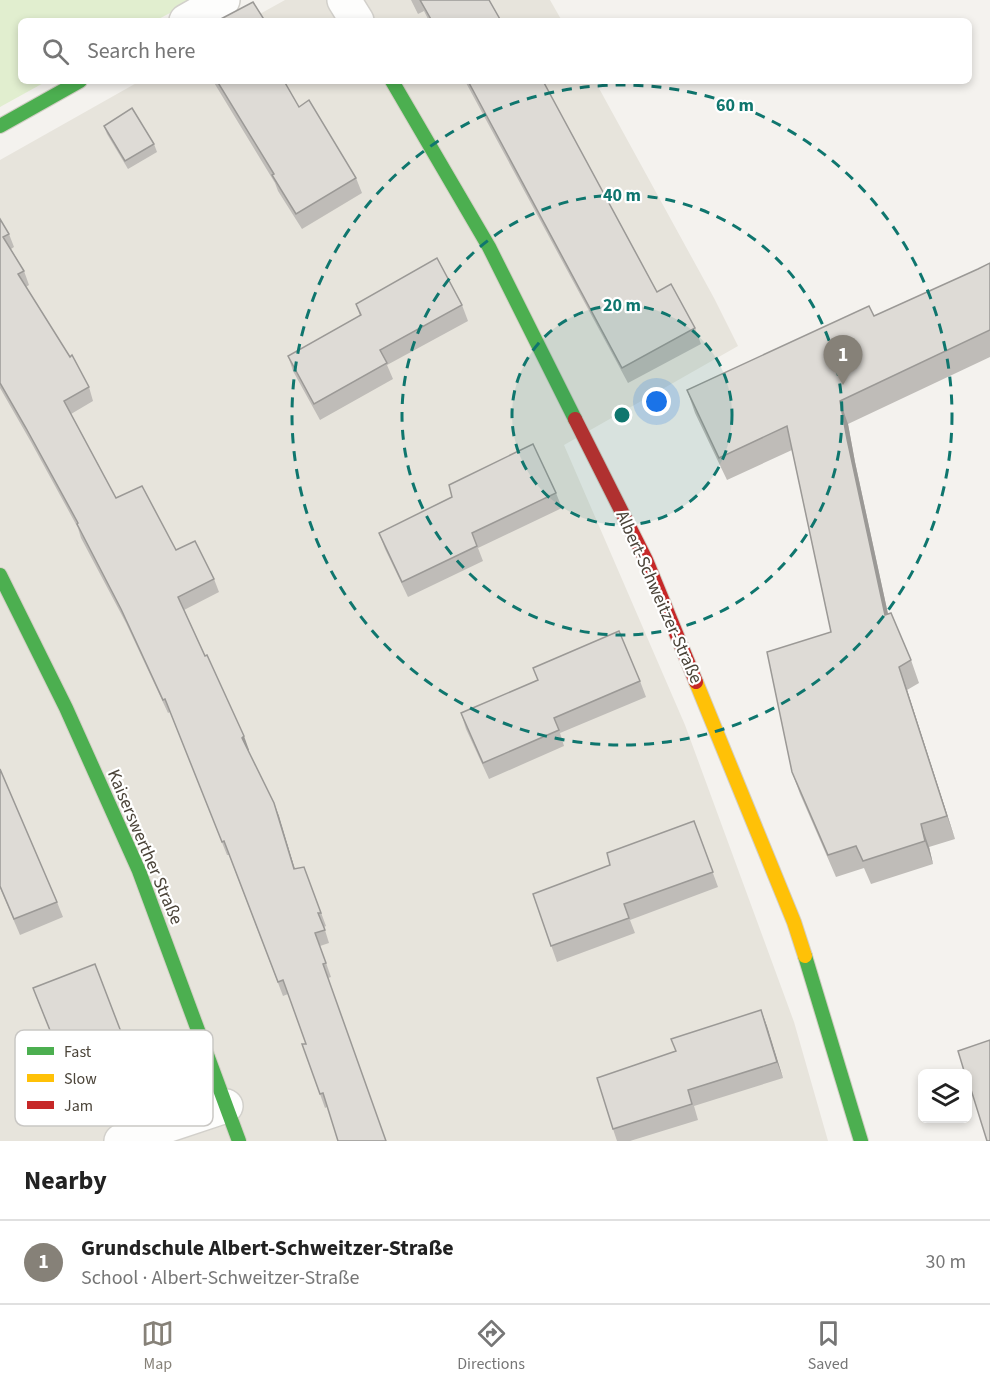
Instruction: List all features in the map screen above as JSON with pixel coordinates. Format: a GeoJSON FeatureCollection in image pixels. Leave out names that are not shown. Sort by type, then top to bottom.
{"type":"FeatureCollection","features":[{"type":"Feature","properties":{"kind":"street"},"geometry":{"type":"LineString","coordinates":[[191,18],[223,0]]}},
{"type":"Feature","properties":{"kind":"street"},"geometry":{"type":"LineString","coordinates":[[344,0],[355,18]]}},
{"type":"Feature","properties":{"kind":"street"},"geometry":{"type":"LineString","coordinates":[[0,126],[75,84]]}},
{"type":"Feature","properties":{"kind":"street","name":"Albert-Schweitzer-Straße"},"geometry":{"type":"LineString","coordinates":[[394,84],[489,247],[646,560],[794,922],[861,1141]]}},
{"type":"Feature","properties":{"kind":"street","name":"Kaiserswerther Straße"},"geometry":{"type":"LineString","coordinates":[[0,575],[66,708],[139,871],[198,1030]]}},
{"type":"Feature","properties":{"kind":"street","name":"Kaiserswerther Straße"},"geometry":{"type":"LineString","coordinates":[[213,1071],[239,1141]]}},
{"type":"Feature","properties":{"kind":"street"},"geometry":{"type":"LineString","coordinates":[[213,1110],[226,1106]]}},
{"type":"Feature","properties":{"kind":"street"},"geometry":{"type":"LineString","coordinates":[[121,1141],[166,1126]]}},
{"type":"Feature","properties":{"kind":"shaded area"},"geometry":{"type":"Polygon","coordinates":[[[285,0],[550,0],[560,18],[252,18],[285,0]]]}},
{"type":"Feature","properties":{"kind":"shaded area"},"geometry":{"type":"Polygon","coordinates":[[[135,84],[597,84],[738,346],[564,445],[685,725],[794,1022],[828,1141],[0,1141],[0,160],[135,84]]]}},
{"type":"Feature","properties":{"kind":"green space"},"geometry":{"type":"Polygon","coordinates":[[[0,0],[194,0],[161,18],[18,18],[18,84],[42,84],[0,107],[0,0]]]}},
{"type":"Feature","properties":{"kind":"building"},"geometry":{"type":"Polygon","coordinates":[[[420,0],[489,0],[499,18],[430,18],[420,0]]]}},
{"type":"Feature","properties":{"kind":"building"},"geometry":{"type":"Polygon","coordinates":[[[253,2],[263,18],[223,18],[253,2]]]}},
{"type":"Feature","properties":{"kind":"building"},"geometry":{"type":"Polygon","coordinates":[[[219,84],[286,84],[299,107],[309,100],[356,178],[296,214],[272,175],[274,174],[219,84]]]}},
{"type":"Feature","properties":{"kind":"building"},"geometry":{"type":"Polygon","coordinates":[[[470,84],[545,84],[657,292],[671,284],[695,328],[622,368],[470,84]]]}},
{"type":"Feature","properties":{"kind":"building"},"geometry":{"type":"Polygon","coordinates":[[[132,108],[154,144],[125,161],[104,126],[132,108]]]}},
{"type":"Feature","properties":{"kind":"building"},"geometry":{"type":"Polygon","coordinates":[[[0,219],[9,234],[3,237],[24,271],[18,274],[70,357],[72,355],[89,387],[64,401],[116,498],[142,486],[176,550],[195,541],[214,579],[178,597],[274,803],[294,869],[304,867],[325,930],[315,933],[326,963],[323,964],[386,1141],[338,1141],[323,1093],[320,1094],[302,1044],[306,1044],[283,980],[278,982],[224,841],[222,842],[165,699],[163,700],[78,523],[0,383],[0,219]]]}},
{"type":"Feature","properties":{"kind":"building"},"geometry":{"type":"Polygon","coordinates":[[[437,258],[462,305],[380,350],[387,363],[314,404],[288,356],[361,315],[356,304],[437,258]]]}},
{"type":"Feature","properties":{"kind":"building"},"geometry":{"type":"Polygon","coordinates":[[[990,263],[990,330],[840,401],[885,615],[891,613],[911,660],[899,667],[947,816],[921,824],[925,841],[863,861],[856,846],[828,855],[792,772],[767,652],[831,632],[787,426],[719,458],[687,390],[869,306],[874,316],[990,263]]]}},
{"type":"Feature","properties":{"kind":"building"},"geometry":{"type":"Polygon","coordinates":[[[533,444],[556,493],[472,533],[477,546],[402,582],[379,533],[452,497],[449,485],[533,444]]]}},
{"type":"Feature","properties":{"kind":"building"},"geometry":{"type":"Polygon","coordinates":[[[619,631],[640,681],[554,718],[559,730],[483,763],[461,713],[538,680],[533,668],[619,631]]]}},
{"type":"Feature","properties":{"kind":"building"},"geometry":{"type":"Polygon","coordinates":[[[0,769],[57,902],[14,919],[0,886],[0,769]]]}},
{"type":"Feature","properties":{"kind":"building"},"geometry":{"type":"Polygon","coordinates":[[[694,821],[713,872],[624,904],[629,918],[551,946],[533,894],[610,865],[607,853],[694,821]]]}},
{"type":"Feature","properties":{"kind":"building"},"geometry":{"type":"Polygon","coordinates":[[[95,964],[120,1030],[50,1030],[33,988],[95,964]]]}},
{"type":"Feature","properties":{"kind":"building"},"geometry":{"type":"Polygon","coordinates":[[[761,1010],[777,1062],[688,1090],[692,1104],[613,1129],[597,1078],[676,1051],[671,1039],[761,1010]]]}},
{"type":"Feature","properties":{"kind":"building"},"geometry":{"type":"Polygon","coordinates":[[[990,1040],[990,1141],[987,1141],[972,1093],[972,1069],[963,1069],[958,1051],[990,1040]]]}},
{"type":"Feature","properties":{"kind":"traffic: fast"},"geometry":{"type":"LineString","coordinates":[[0,126],[75,84]]}},
{"type":"Feature","properties":{"kind":"traffic: fast"},"geometry":{"type":"LineString","coordinates":[[394,84],[489,247],[575,419]]}},
{"type":"Feature","properties":{"kind":"traffic: fast"},"geometry":{"type":"LineString","coordinates":[[0,575],[66,708],[139,871],[198,1030]]}},
{"type":"Feature","properties":{"kind":"traffic: fast"},"geometry":{"type":"LineString","coordinates":[[805,956],[861,1141]]}},
{"type":"Feature","properties":{"kind":"traffic: fast"},"geometry":{"type":"LineString","coordinates":[[213,1071],[239,1141]]}},
{"type":"Feature","properties":{"kind":"traffic: slow"},"geometry":{"type":"LineString","coordinates":[[696,682],[794,922],[805,956]]}},
{"type":"Feature","properties":{"kind":"traffic: jam"},"geometry":{"type":"LineString","coordinates":[[575,419],[646,560],[696,682]]}},
{"type":"Feature","properties":{"kind":"place","name":"Grundschule Albert-Schweitzer-Straße"},"geometry":{"type":"Point","coordinates":[843,385]}}]}
